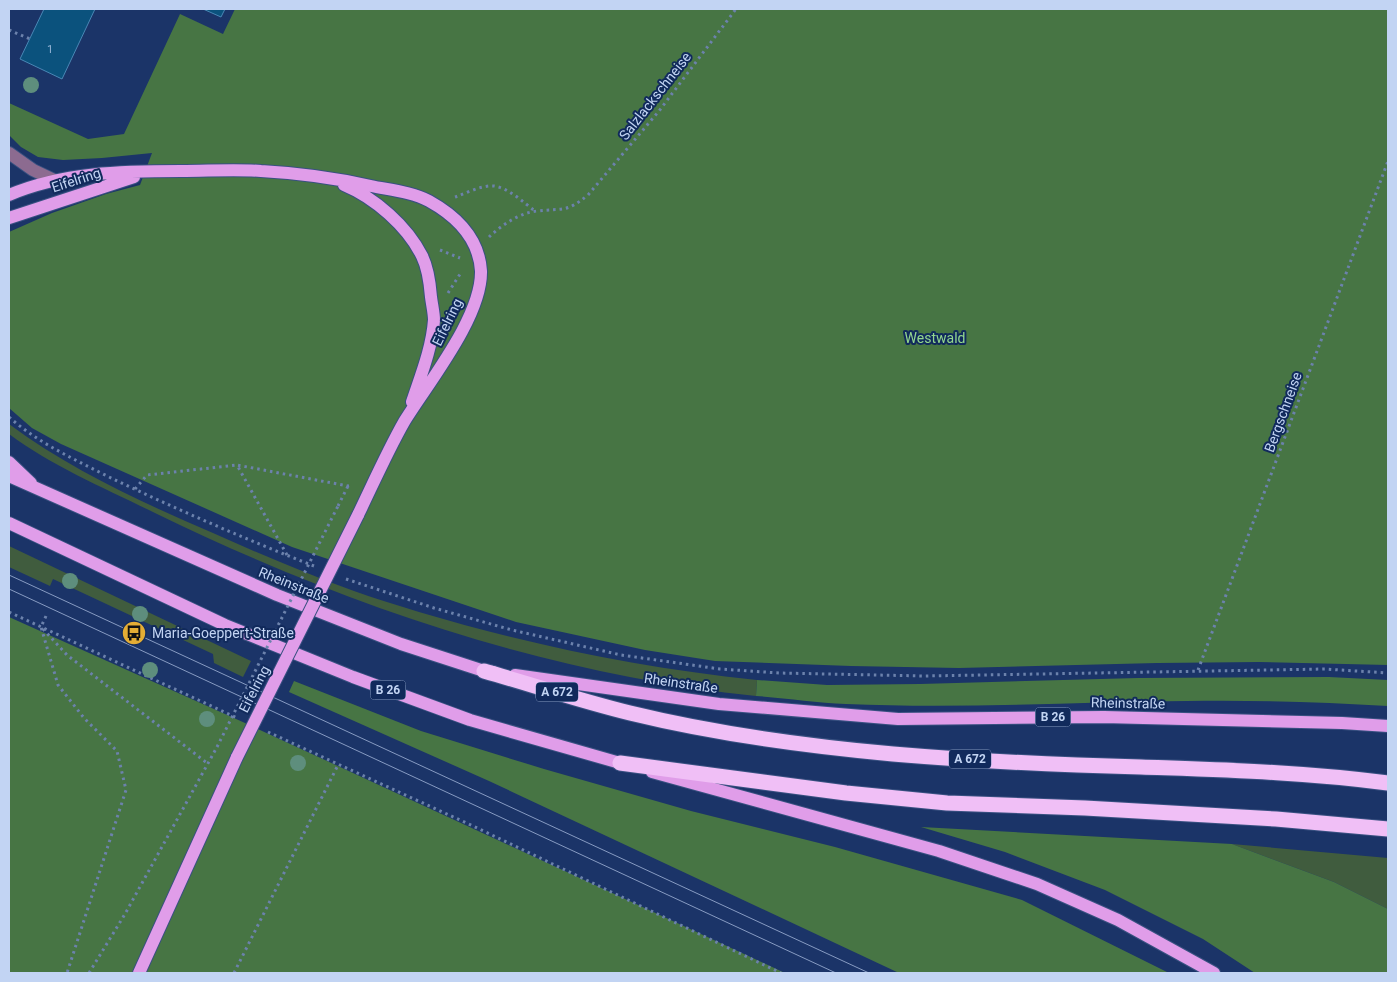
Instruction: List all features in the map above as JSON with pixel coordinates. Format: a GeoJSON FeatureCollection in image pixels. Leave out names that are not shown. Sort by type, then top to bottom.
{"type":"FeatureCollection","features":[{"type":"Feature","properties":{"kind":"highway","name":"A 672"},"geometry":{"type":"LineString","coordinates":[[484,671],[629,712],[715,731],[800,744],[894,754],[990,760],[1296,773],[1388,784]]}},
{"type":"Feature","properties":{"kind":"highway"},"geometry":{"type":"LineString","coordinates":[[620,763],[947,803],[1267,818],[1388,829]]}},
{"type":"Feature","properties":{"kind":"main road","name":"Eifelring"},"geometry":{"type":"LineString","coordinates":[[9,195],[54,180],[80,176],[153,171],[260,170],[326,176],[411,194],[427,200],[459,222],[473,241],[481,272],[480,283],[471,313],[449,354],[404,423],[376,478],[237,757],[139,973]]}},
{"type":"Feature","properties":{"kind":"main road","name":"Eifelring"},"geometry":{"type":"LineString","coordinates":[[9,218],[153,171]]}},
{"type":"Feature","properties":{"kind":"main road","name":"Eifelring"},"geometry":{"type":"LineString","coordinates":[[326,176],[356,191],[380,207],[413,241],[423,258],[430,282],[434,319],[430,345],[404,423]]}},
{"type":"Feature","properties":{"kind":"main road"},"geometry":{"type":"LineString","coordinates":[[9,462],[38,490]]}},
{"type":"Feature","properties":{"kind":"main road","name":"Rheinstraße"},"geometry":{"type":"LineString","coordinates":[[9,476],[277,595],[401,644],[484,671],[719,704],[898,719],[1104,717],[1342,723],[1388,726]]}},
{"type":"Feature","properties":{"kind":"main road","name":"B 26"},"geometry":{"type":"LineString","coordinates":[[9,523],[225,626],[353,678],[470,720],[788,811],[939,851],[1037,884],[1118,920],[1214,973]]}},
{"type":"Feature","properties":{"kind":"street","name":"Eifelring"},"geometry":{"type":"LineString","coordinates":[[9,153],[32,170],[54,180]]}},
{"type":"Feature","properties":{"kind":"path","name":"Salzlackschneise"},"geometry":{"type":"LineString","coordinates":[[476,249],[511,220],[536,211],[558,211],[575,206],[588,195],[659,111],[736,9]]}},
{"type":"Feature","properties":{"kind":"path"},"geometry":{"type":"LineString","coordinates":[[9,30],[30,39]]}},
{"type":"Feature","properties":{"kind":"path","name":"Bergschneise"},"geometry":{"type":"LineString","coordinates":[[1198,670],[1388,161]]}},
{"type":"Feature","properties":{"kind":"path"},"geometry":{"type":"LineString","coordinates":[[427,200],[455,196],[494,186],[505,190],[536,211]]}},
{"type":"Feature","properties":{"kind":"path"},"geometry":{"type":"LineString","coordinates":[[434,319],[463,269]]}},
{"type":"Feature","properties":{"kind":"path"},"geometry":{"type":"LineString","coordinates":[[9,417],[22,428],[59,452],[135,489],[315,567]]}},
{"type":"Feature","properties":{"kind":"path"},"geometry":{"type":"LineString","coordinates":[[135,489],[148,475],[237,465],[348,486],[376,478]]}},
{"type":"Feature","properties":{"kind":"path"},"geometry":{"type":"LineString","coordinates":[[237,465],[287,556]]}},
{"type":"Feature","properties":{"kind":"path"},"geometry":{"type":"LineString","coordinates":[[89,973],[126,914],[217,747],[348,486]]}},
{"type":"Feature","properties":{"kind":"path"},"geometry":{"type":"LineString","coordinates":[[342,577],[434,608],[512,630],[621,655],[720,669],[779,673],[925,676],[1324,669],[1388,673]]}},
{"type":"Feature","properties":{"kind":"path"},"geometry":{"type":"LineString","coordinates":[[9,612],[239,719]]}},
{"type":"Feature","properties":{"kind":"path"},"geometry":{"type":"LineString","coordinates":[[46,616],[41,627],[58,685],[84,718],[117,752],[126,790],[68,973]]}},
{"type":"Feature","properties":{"kind":"path"},"geometry":{"type":"LineString","coordinates":[[41,627],[67,655],[207,763]]}},
{"type":"Feature","properties":{"kind":"path"},"geometry":{"type":"LineString","coordinates":[[266,732],[473,826],[781,973]]}},
{"type":"Feature","properties":{"kind":"path"},"geometry":{"type":"LineString","coordinates":[[234,973],[338,765]]}},
{"type":"Feature","properties":{"kind":"green space","name":"Westwald"},"geometry":{"type":"Polygon","coordinates":[[[235,9],[1388,9],[1388,665],[1259,662],[959,668],[851,666],[715,661],[645,650],[516,622],[292,547],[61,444],[32,428],[9,408],[9,232],[52,213],[106,194],[140,185],[152,153],[63,160],[38,157],[21,147],[9,135],[9,103],[88,139],[124,134],[180,14],[223,34],[235,9]]]}},
{"type":"Feature","properties":{"kind":"green space"},"geometry":{"type":"Polygon","coordinates":[[[9,424],[82,471],[134,497],[266,556],[354,591],[461,624],[544,645],[671,669],[757,680],[756,696],[678,686],[524,653],[448,631],[374,606],[300,578],[228,547],[81,477],[44,457],[9,434],[9,424]]]}},
{"type":"Feature","properties":{"kind":"green space"},"geometry":{"type":"Polygon","coordinates":[[[9,546],[251,661],[243,677],[214,663],[213,654],[53,579],[50,586],[9,567],[9,546]]]}},
{"type":"Feature","properties":{"kind":"green space"},"geometry":{"type":"Polygon","coordinates":[[[9,617],[245,723],[785,973],[9,973],[9,617]]]}},
{"type":"Feature","properties":{"kind":"green space"},"geometry":{"type":"Polygon","coordinates":[[[1329,677],[1388,680],[1388,706],[1338,703],[1212,701],[974,706],[889,705],[835,703],[756,696],[757,680],[827,685],[1138,678],[1329,677]]]}},
{"type":"Feature","properties":{"kind":"green space"},"geometry":{"type":"Polygon","coordinates":[[[294,681],[421,731],[544,769],[691,811],[835,847],[1022,900],[1169,973],[899,973],[489,781],[289,692],[294,681]]]}},
{"type":"Feature","properties":{"kind":"green space"},"geometry":{"type":"Polygon","coordinates":[[[921,827],[1232,844],[1334,882],[1388,909],[1388,973],[1255,973],[1203,939],[1105,890],[1005,852],[921,827]]]}},
{"type":"Feature","properties":{"kind":"green space"},"geometry":{"type":"Polygon","coordinates":[[[1232,844],[1388,858],[1388,909],[1334,882],[1232,844]]]}},
{"type":"Feature","properties":{"kind":"building"},"geometry":{"type":"Polygon","coordinates":[[[44,9],[95,9],[62,79],[20,59],[44,9]]]}},
{"type":"Feature","properties":{"kind":"building"},"geometry":{"type":"Polygon","coordinates":[[[203,9],[225,9],[221,17],[203,9]]]}},
{"type":"Feature","properties":{"kind":"tram line"},"geometry":{"type":"LineString","coordinates":[[9,575],[869,973]]}},
{"type":"Feature","properties":{"kind":"tram line"},"geometry":{"type":"LineString","coordinates":[[9,589],[836,973]]}},
{"type":"Feature","properties":{"kind":"place","name":"Maria-Goeppert-Straße"},"geometry":{"type":"Point","coordinates":[134,633]}}]}
